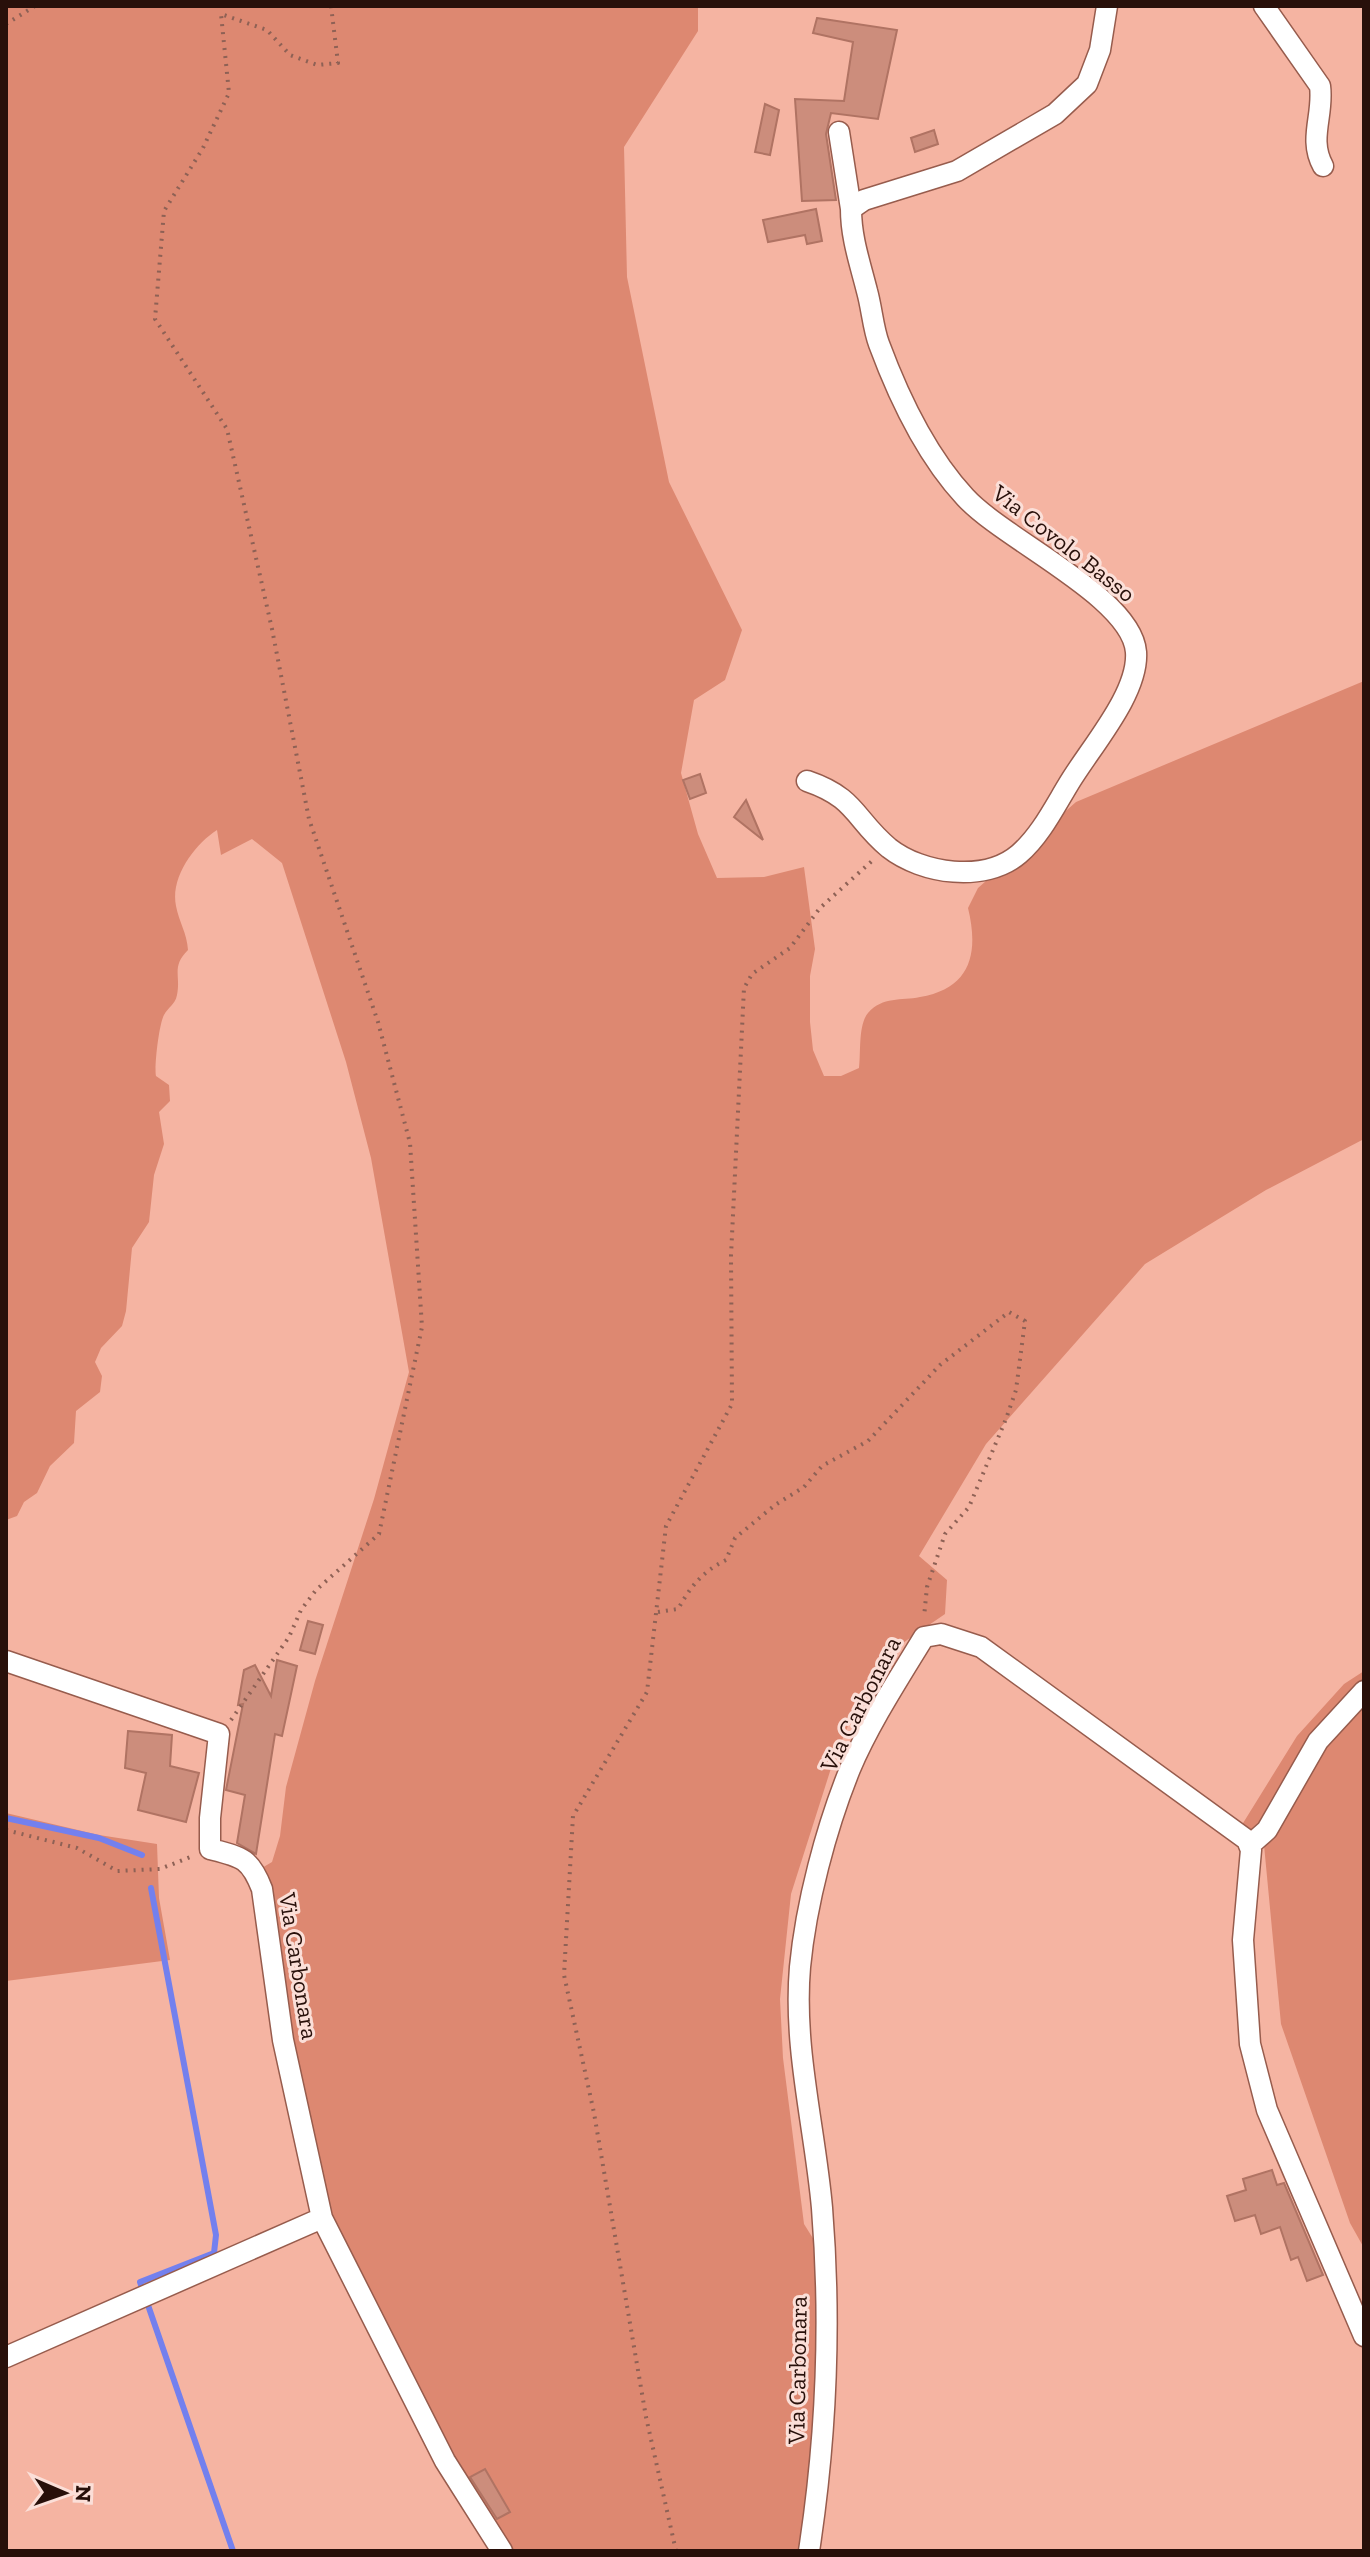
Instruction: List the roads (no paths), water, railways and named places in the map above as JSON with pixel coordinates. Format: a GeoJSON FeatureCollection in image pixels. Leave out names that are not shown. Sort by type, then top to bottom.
{"type":"FeatureCollection","features":[{"type":"Feature","properties":{"kind":"street"},"geometry":{"type":"LineString","coordinates":[[851,209],[864,200],[957,171],[1055,114],[1087,84],[1100,50],[1107,6]]}},
{"type":"Feature","properties":{"kind":"street"},"geometry":{"type":"LineString","coordinates":[[1264,6],[1320,86],[1322,100],[1314,146],[1323,166]]}},
{"type":"Feature","properties":{"kind":"street","name":"Via Covolo Basso"},"geometry":{"type":"LineString","coordinates":[[807,781],[848,800],[888,847],[906,860],[933,869],[974,873],[1017,856],[1056,806],[1124,698],[1136,656],[1134,638],[1117,612],[986,516],[946,475],[915,425],[878,343],[851,230],[851,209],[839,132]]}},
{"type":"Feature","properties":{"kind":"street","name":"Via Carbonara"},"geometry":{"type":"LineString","coordinates":[[809,2551],[820,2479],[825,2305],[822,2208],[801,2048],[800,1968],[813,1892],[851,1768],[924,1637],[941,1634],[981,1647],[1233,1827],[1250,1845]]}},
{"type":"Feature","properties":{"kind":"street","name":"Via Carbonara"},"geometry":{"type":"LineString","coordinates":[[6,1661],[219,1734],[210,1818],[210,1849],[242,1858],[253,1867],[262,1889],[283,2040],[322,2218],[445,2461],[502,2551]]}},
{"type":"Feature","properties":{"kind":"street"},"geometry":{"type":"LineString","coordinates":[[1364,1691],[1318,1741],[1267,1830],[1250,1845],[1243,1940],[1250,2044],[1267,2110],[1364,2336]]}},
{"type":"Feature","properties":{"kind":"street"},"geometry":{"type":"LineString","coordinates":[[6,2357],[322,2218]]}},
{"type":"Feature","properties":{"kind":"waterway"},"geometry":{"type":"LineString","coordinates":[[6,1818],[99,1838],[142,1855]]}},
{"type":"Feature","properties":{"kind":"waterway"},"geometry":{"type":"LineString","coordinates":[[151,1888],[216,2235],[214,2253],[140,2282],[233,2551]]}}]}
